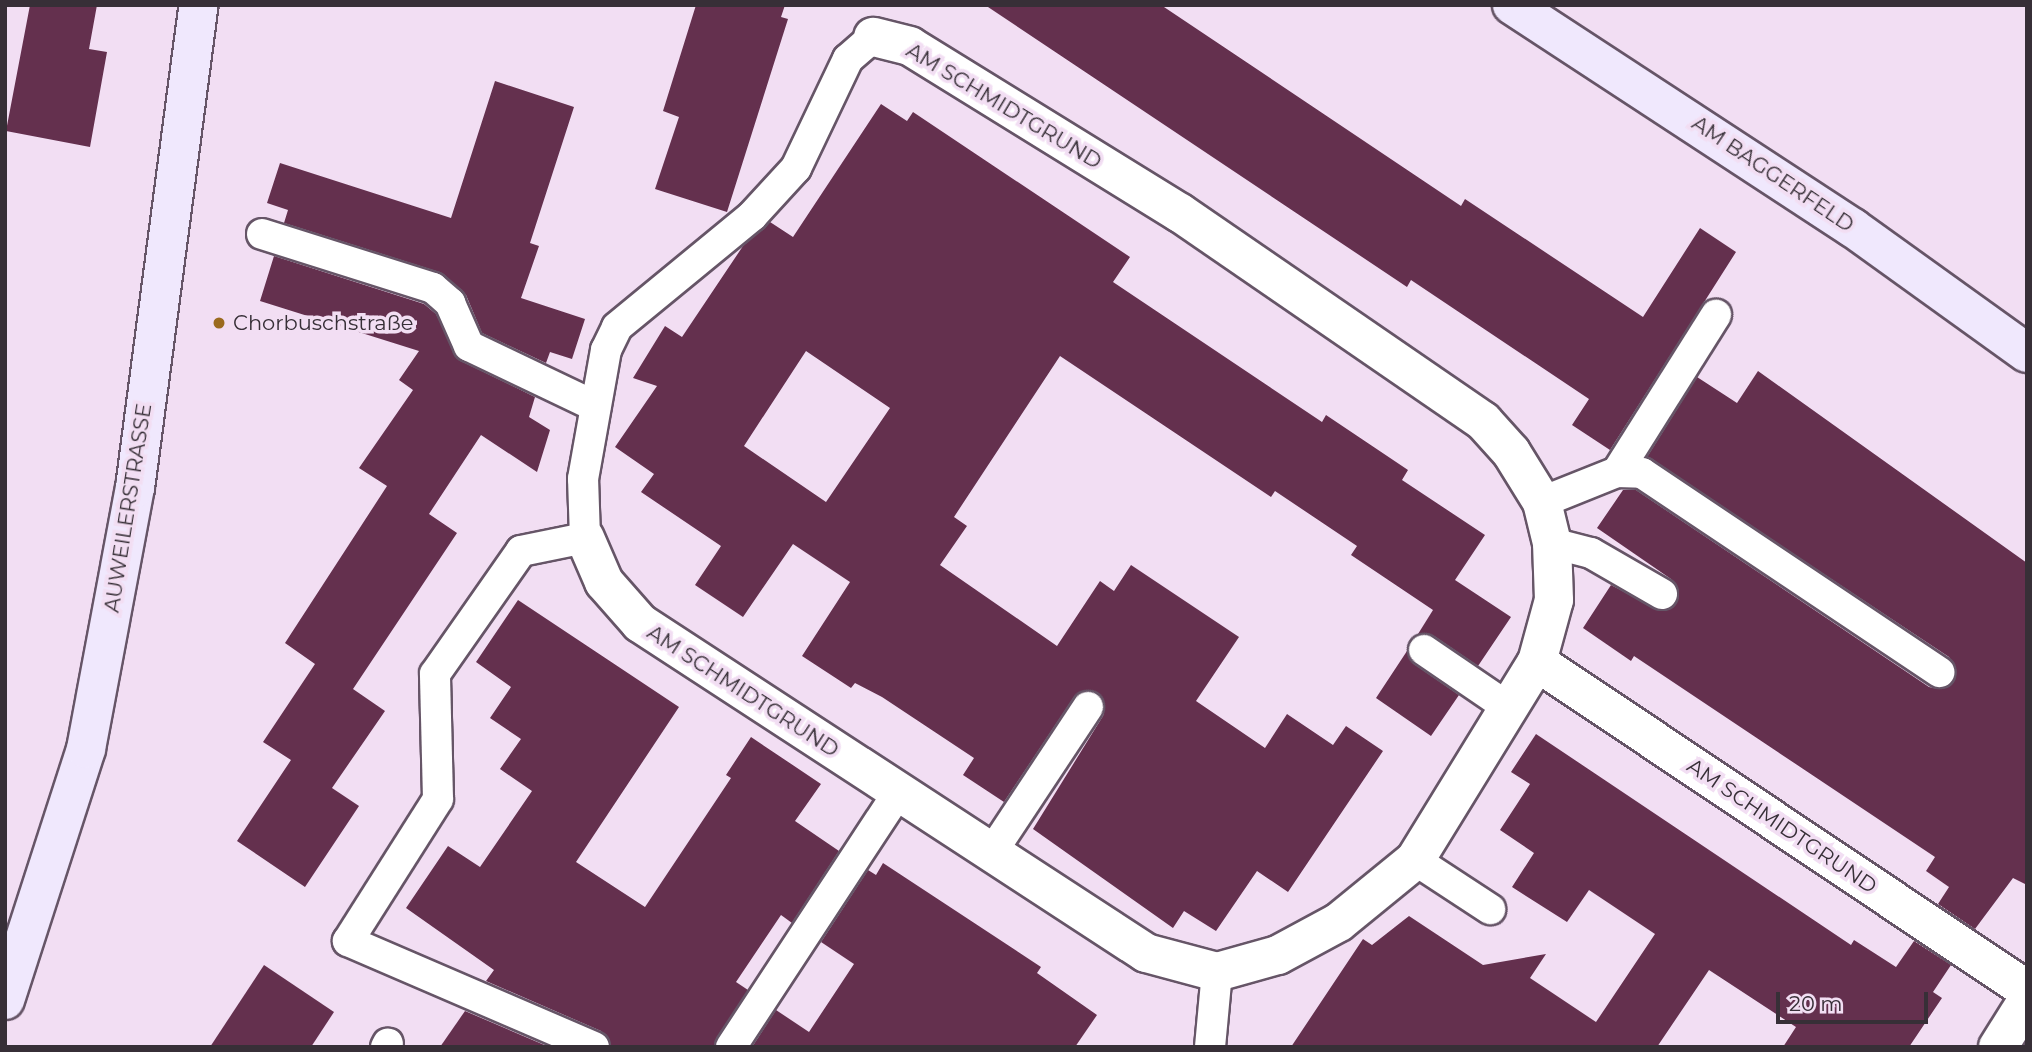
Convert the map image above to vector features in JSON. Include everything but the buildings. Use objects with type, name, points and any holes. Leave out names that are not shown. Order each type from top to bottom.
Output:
[{"type":"street","name":"AUWEILERSTRASSE","points":[[5,1000],[86,749],[135,488],[199,5]]},
{"type":"street","name":"AM BAGGERFELD","points":[[1513,5],[1842,220],[2027,353]]},
{"type":"street","name":"AM SCHMIDTGRUND","points":[[585,538],[604,582],[640,623],[1146,953],[1217,972],[1278,955],[1339,922],[1415,859],[1537,662],[1555,600],[1552,543],[1542,502],[1511,452],[1483,421],[1168,206],[910,46],[873,37]]},
{"type":"street","name":"AM SCHMIDTGRUND","points":[[1537,662],[2027,990]]},
{"type":"street","points":[[1998,1047],[2027,1001]]},
{"type":"lane","name":"AM SCHMIDTGRUND","points":[[585,538],[583,480],[606,350],[617,327],[752,216],[796,168],[848,59],[873,37]]},
{"type":"lane","points":[[262,234],[433,289],[450,303],[469,346],[595,407]]},
{"type":"lane","points":[[1617,472],[1716,315]]},
{"type":"lane","points":[[1542,502],[1617,472],[1642,473],[1939,672]]},
{"type":"lane","points":[[585,538],[521,551],[435,674],[438,799],[348,942],[594,1047]]},
{"type":"lane","points":[[1552,543],[1591,553],[1662,594]]},
{"type":"lane","points":[[1424,650],[1509,708]]},
{"type":"lane","points":[[992,852],[1088,708]]},
{"type":"lane","points":[[731,1047],[898,793]]},
{"type":"lane","points":[[1415,859],[1490,909]]},
{"type":"lane","points":[[1217,972],[1219,1042]]},
{"type":"place","name":"Chorbuschstraße","points":[[219,323]]}]
